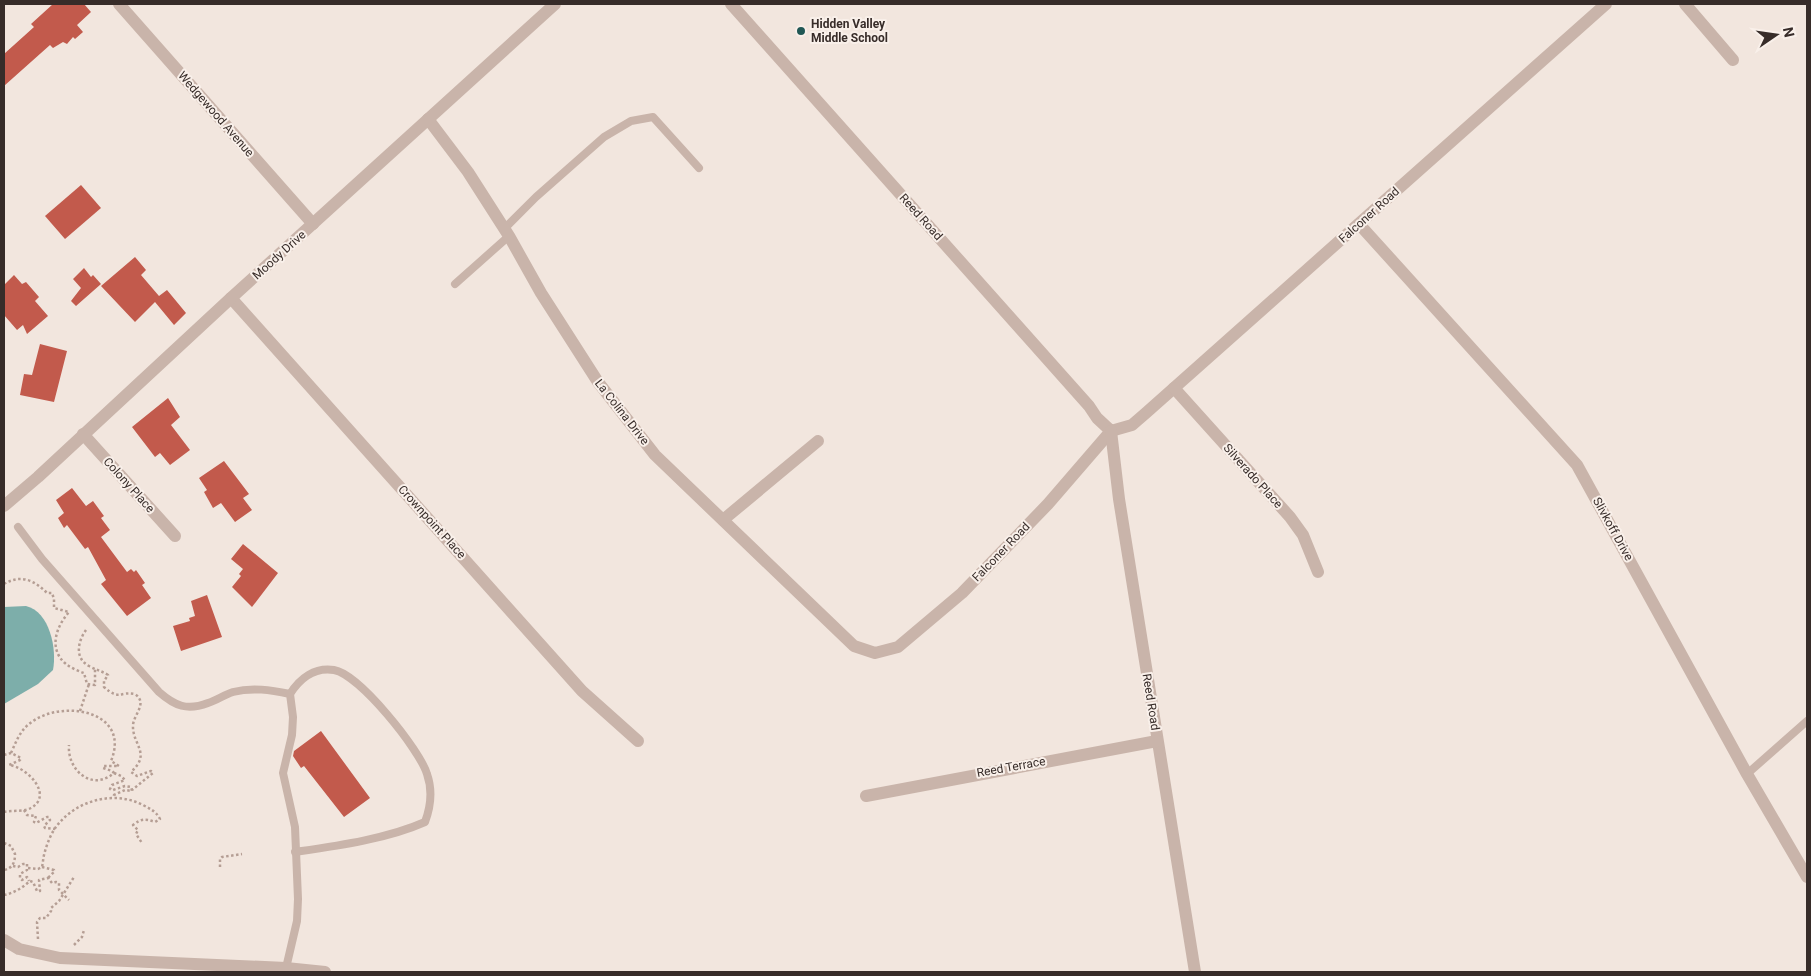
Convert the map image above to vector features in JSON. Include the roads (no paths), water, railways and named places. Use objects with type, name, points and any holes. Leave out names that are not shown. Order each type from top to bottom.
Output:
[{"type":"street","name":"Wedgewood Avenue","points":[[120,4],[313,224]]},
{"type":"street","name":"Moody Drive","points":[[4,506],[38,477],[230,298],[556,4]]},
{"type":"street","name":"Reed Road","points":[[731,4],[1089,406],[1097,418],[1111,431],[1119,500],[1195,972]]},
{"type":"street","name":"Falconer Road","points":[[875,653],[898,647],[962,594],[1048,504],[1111,431],[1132,425],[1606,4]]},
{"type":"street","points":[[1685,4],[1733,60]]},
{"type":"street","name":"La Colina Drive","points":[[428,119],[468,172],[507,232],[541,293],[598,382],[655,455],[854,646],[875,653]]},
{"type":"street","name":"Slivkoff Drive","points":[[1359,224],[1577,465],[1747,774],[1807,877]]},
{"type":"street","name":"Crownpoint Place","points":[[230,298],[582,691],[638,741]]},
{"type":"street","name":"Silverado Place","points":[[1174,388],[1290,517],[1302,535],[1318,572]]},
{"type":"street","name":"Colony Place","points":[[83,434],[175,536]]},
{"type":"street","points":[[723,520],[818,441]]},
{"type":"street","name":"Reed Terrace","points":[[866,796],[1157,741]]},
{"type":"street","points":[[4,940],[19,949],[60,958],[286,968],[325,972]]},
{"type":"lane","points":[[455,284],[604,136],[631,121],[653,117],[699,168]]},
{"type":"lane","points":[[18,526],[48,566],[159,692],[173,704],[187,707],[207,704],[232,692],[248,690],[267,689],[290,694]]},
{"type":"lane","points":[[286,968],[297,921],[298,890],[295,852],[295,827],[283,773],[293,726],[290,694],[296,684],[308,674],[320,670],[336,670],[358,683],[384,711],[419,757],[427,773],[431,798],[430,808],[424,822],[410,829],[329,847],[295,852]]},
{"type":"lane","points":[[1747,774],[1807,721]]},
{"type":"water","points":[[26,606],[41,616],[50,632],[54,652],[53,670],[38,684],[4,704],[4,607]]},
{"type":"place","name":"Hidden Valley Middle School","points":[[801,31]]}]
